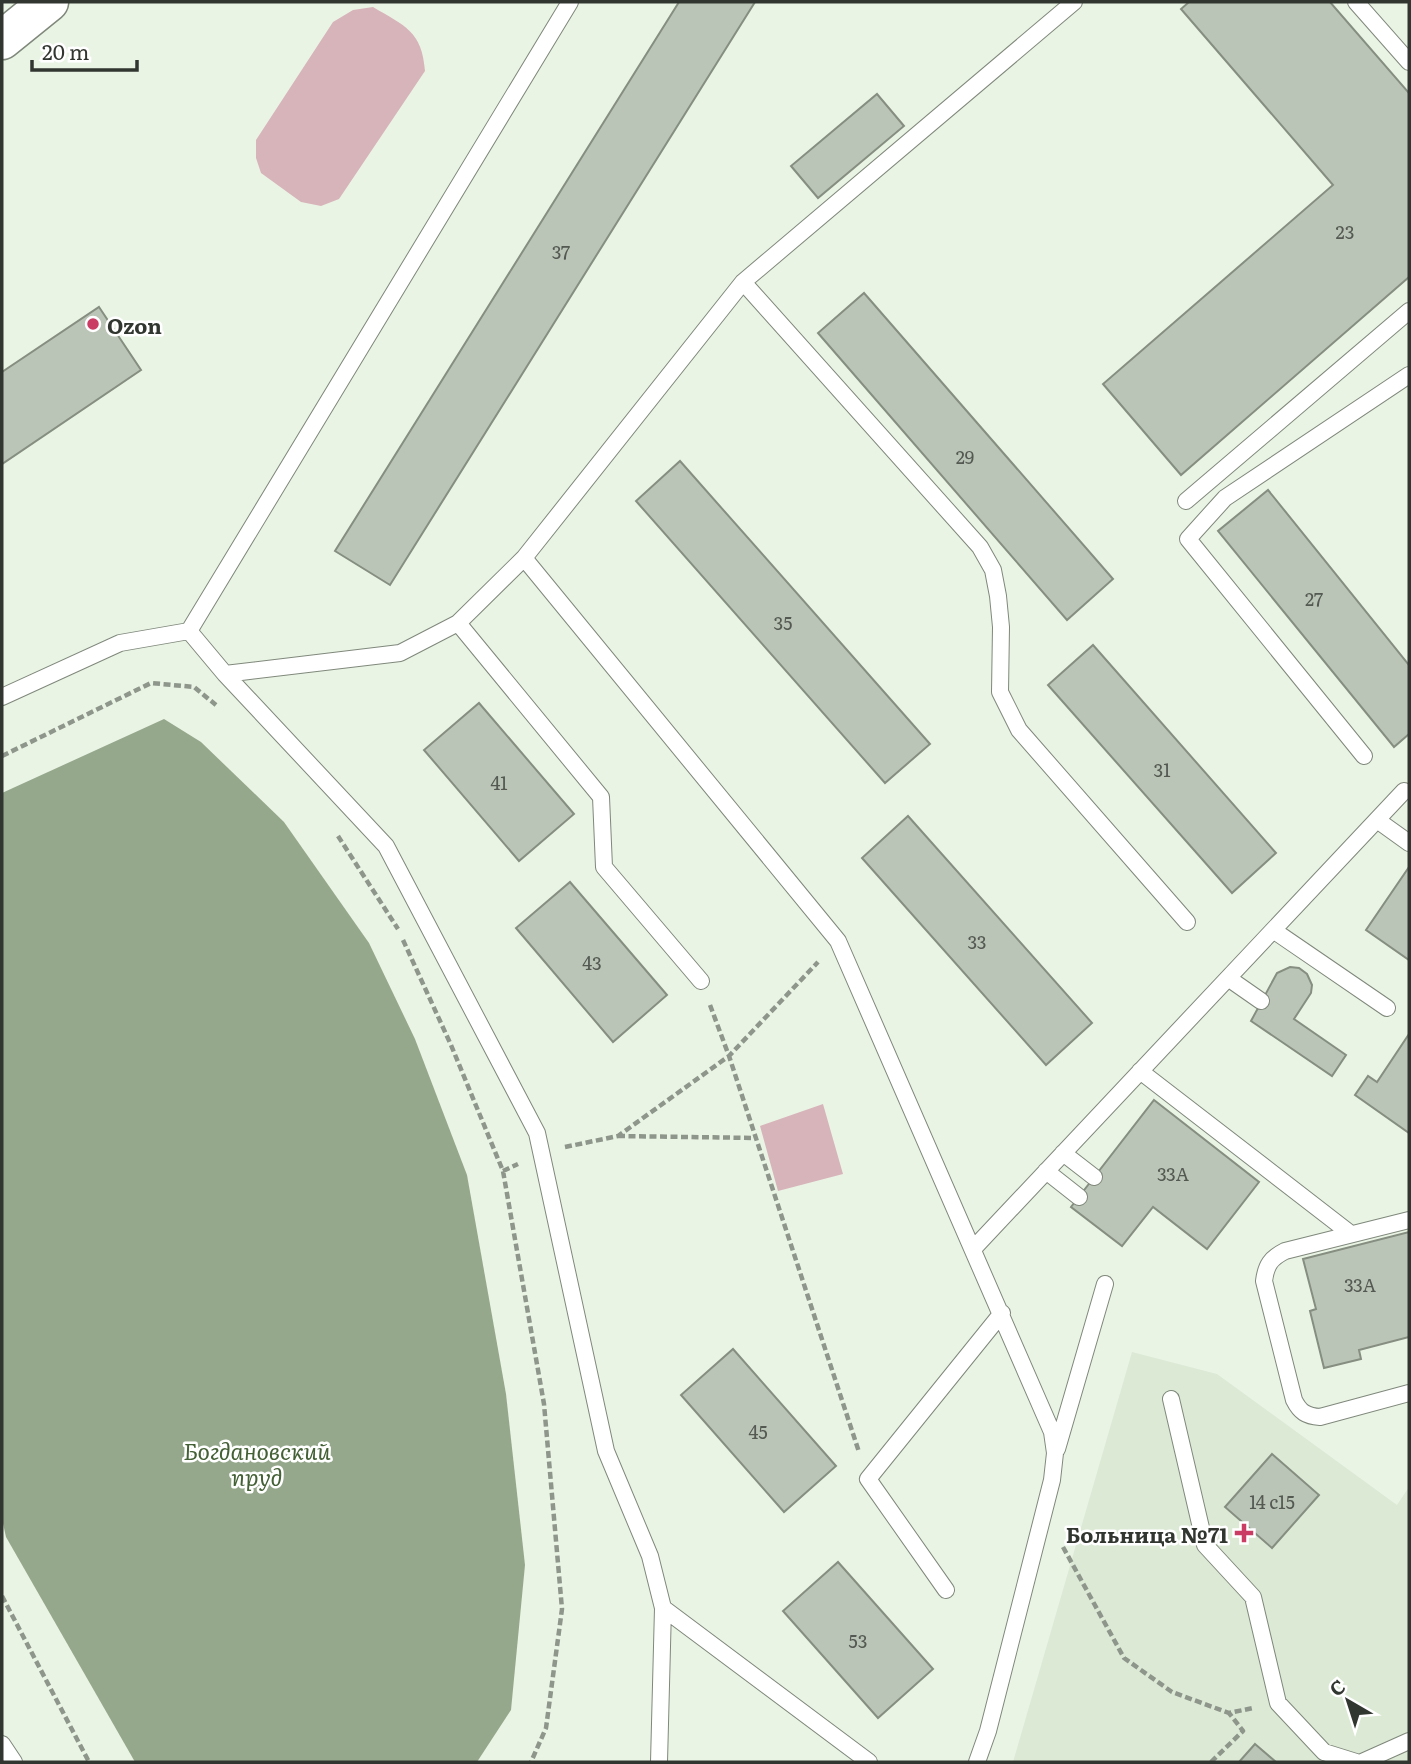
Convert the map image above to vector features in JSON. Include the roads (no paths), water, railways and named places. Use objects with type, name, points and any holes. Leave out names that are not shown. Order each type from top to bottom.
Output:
[{"type":"street","points":[[2,40],[50,2]]},
{"type":"lane","points":[[2,697],[120,643],[189,631],[570,2]]},
{"type":"lane","points":[[225,674],[400,653],[458,623],[524,558],[743,282],[1074,2]]},
{"type":"lane","points":[[1356,2],[1409,62]]},
{"type":"lane","points":[[743,282],[980,547],[993,570],[998,596],[1001,627],[1000,692],[1019,730],[1187,922]]},
{"type":"lane","points":[[1186,501],[1409,311]]},
{"type":"lane","points":[[1364,756],[1188,540],[1225,498],[1409,375]]},
{"type":"lane","points":[[524,558],[838,941],[1002,1314],[1052,1432],[1055,1453]]},
{"type":"lane","points":[[458,623],[601,797],[604,867],[701,981]]},
{"type":"lane","points":[[189,631],[225,674],[386,846],[537,1133],[606,1451],[650,1556],[663,1608],[659,1762]]},
{"type":"lane","points":[[973,1248],[1404,791]]},
{"type":"lane","points":[[1377,820],[1409,843]]},
{"type":"lane","points":[[1273,930],[1387,1008]]},
{"type":"lane","points":[[1228,978],[1261,1001]]},
{"type":"lane","points":[[1140,1071],[1351,1234]]},
{"type":"lane","points":[[1063,1153],[1094,1177]]},
{"type":"lane","points":[[1046,1171],[1079,1197]]},
{"type":"lane","points":[[1409,1220],[1285,1251],[1276,1255],[1265,1270],[1264,1281],[1294,1400],[1302,1412],[1320,1417],[1409,1394]]},
{"type":"lane","points":[[977,1762],[988,1731],[1043,1517],[1055,1453],[1105,1283]]},
{"type":"lane","points":[[946,1590],[868,1479],[1002,1314]]},
{"type":"lane","points":[[1171,1399],[1205,1545],[1254,1597],[1278,1703],[1324,1752],[1356,1762]]},
{"type":"lane","points":[[663,1608],[869,1762]]},
{"type":"lane","points":[[1362,1762],[1409,1741]]},
{"type":"lane","points":[[2,1744],[14,1762]]},
{"type":"water","name":"Богдановский пруд","points":[[164,719],[201,742],[284,822],[369,943],[415,1039],[467,1175],[506,1394],[525,1565],[511,1710],[477,1762],[135,1762],[6,1537],[2,1519],[2,793]]},
{"type":"place","name":"Ozon","points":[[93,324]]},
{"type":"place","name":"Больница №71","points":[[1244,1533]]}]
